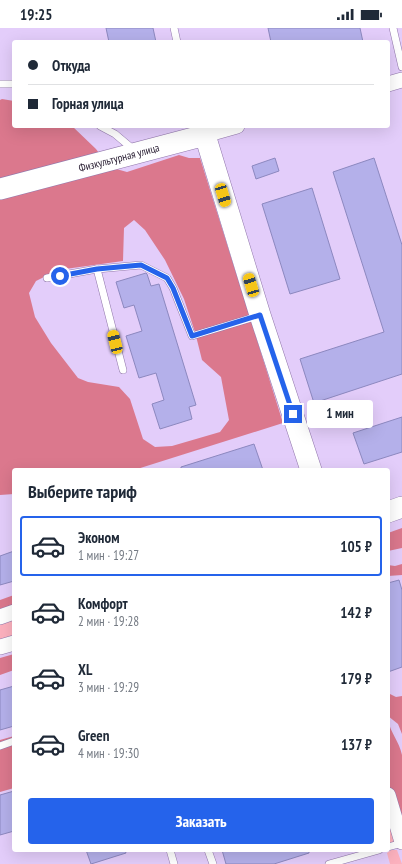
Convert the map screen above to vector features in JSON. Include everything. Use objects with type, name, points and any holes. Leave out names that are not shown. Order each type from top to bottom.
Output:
[{"type":"street","points":[[390,83],[402,80]]},
{"type":"street","name":"Физкультурная улица","points":[[0,189],[137,153],[200,134],[228,128]]},
{"type":"street","points":[[200,134],[310,468]]},
{"type":"street","points":[[390,511],[402,507]]},
{"type":"street","points":[[0,617],[12,613]]},
{"type":"street","points":[[0,647],[12,644]]},
{"type":"street","points":[[390,802],[402,842]]},
{"type":"lane","points":[[174,28],[177,40]]},
{"type":"lane","points":[[393,28],[402,67]]},
{"type":"lane","points":[[0,84],[12,84]]},
{"type":"lane","points":[[104,128],[115,134],[137,153]]},
{"type":"lane","points":[[47,278],[97,269],[141,265],[167,278],[173,288],[192,336],[260,315]]},
{"type":"lane","points":[[97,269],[123,370]]},
{"type":"lane","points":[[0,746],[12,742]]},
{"type":"lane","points":[[390,846],[402,842]]},
{"type":"lane","points":[[171,852],[174,864]]},
{"type":"lane","points":[[209,852],[213,864]]},
{"type":"lane","points":[[330,864],[372,852]]},
{"type":"shaded area","points":[[2,99],[12,101],[12,128],[74,128],[96,149],[109,167],[127,172],[179,155],[189,158],[200,158],[283,423],[140,468],[12,468],[12,494],[0,495],[0,100]],"holes":[[[134,220],[145,230],[165,260],[184,299],[195,332],[202,360],[221,377],[229,420],[220,432],[172,446],[155,447],[143,439],[130,399],[119,387],[88,382],[78,378],[51,343],[35,317],[29,293],[36,281],[58,270],[123,261],[124,228]]]},
{"type":"shaded area","points":[[402,528],[402,548],[390,551],[390,532]]},
{"type":"shaded area","points":[[402,564],[402,575],[390,576],[390,565],[395,566]]},
{"type":"shaded area","points":[[12,596],[12,609],[0,613],[0,600]]},
{"type":"shaded area","points":[[12,620],[12,637],[0,640],[0,623]]},
{"type":"shaded area","points":[[12,655],[12,671],[0,675],[0,658]]},
{"type":"shaded area","points":[[390,694],[396,697],[402,696],[402,734],[398,724],[390,718]]},
{"type":"shaded area","points":[[390,726],[402,755],[402,832],[390,794]]},
{"type":"shaded area","points":[[12,737],[12,789],[0,792],[0,740]]},
{"type":"shaded area","points":[[390,825],[395,843],[390,844]]},
{"type":"shaded area","points":[[397,850],[402,864],[390,864],[387,853],[390,851]]},
{"type":"building","points":[[106,28],[153,28],[156,40],[109,40]]},
{"type":"building","points":[[268,28],[360,28],[363,40],[271,40]]},
{"type":"building","points":[[275,158],[279,171],[256,179],[252,166]]},
{"type":"building","points":[[374,158],[402,245],[402,374],[314,403],[300,359],[384,332],[333,172]]},
{"type":"building","points":[[312,188],[340,279],[290,294],[262,204]]},
{"type":"building","points":[[146,273],[151,286],[159,284],[196,405],[189,407],[192,419],[160,429],[152,404],[164,400],[156,373],[139,378],[126,336],[142,331],[134,305],[124,308],[116,282]]},
{"type":"building","points":[[402,417],[402,452],[364,464],[353,433]]},
{"type":"building","points":[[254,444],[262,468],[181,468]]},
{"type":"building","points":[[12,552],[12,582],[0,585],[0,556]]},
{"type":"building","points":[[399,580],[402,590],[402,667],[390,671],[390,582]]},
{"type":"building","points":[[12,687],[12,727],[0,730],[0,690]]},
{"type":"building","points":[[12,792],[12,832],[0,835],[0,795]]},
{"type":"building","points":[[87,852],[126,853],[91,864]]},
{"type":"building","points":[[223,852],[309,852],[274,864],[226,864]]},
{"type":"route","points":[[60,276],[97,269],[141,265],[167,278],[173,288],[192,336],[260,315],[293,414]]}]
